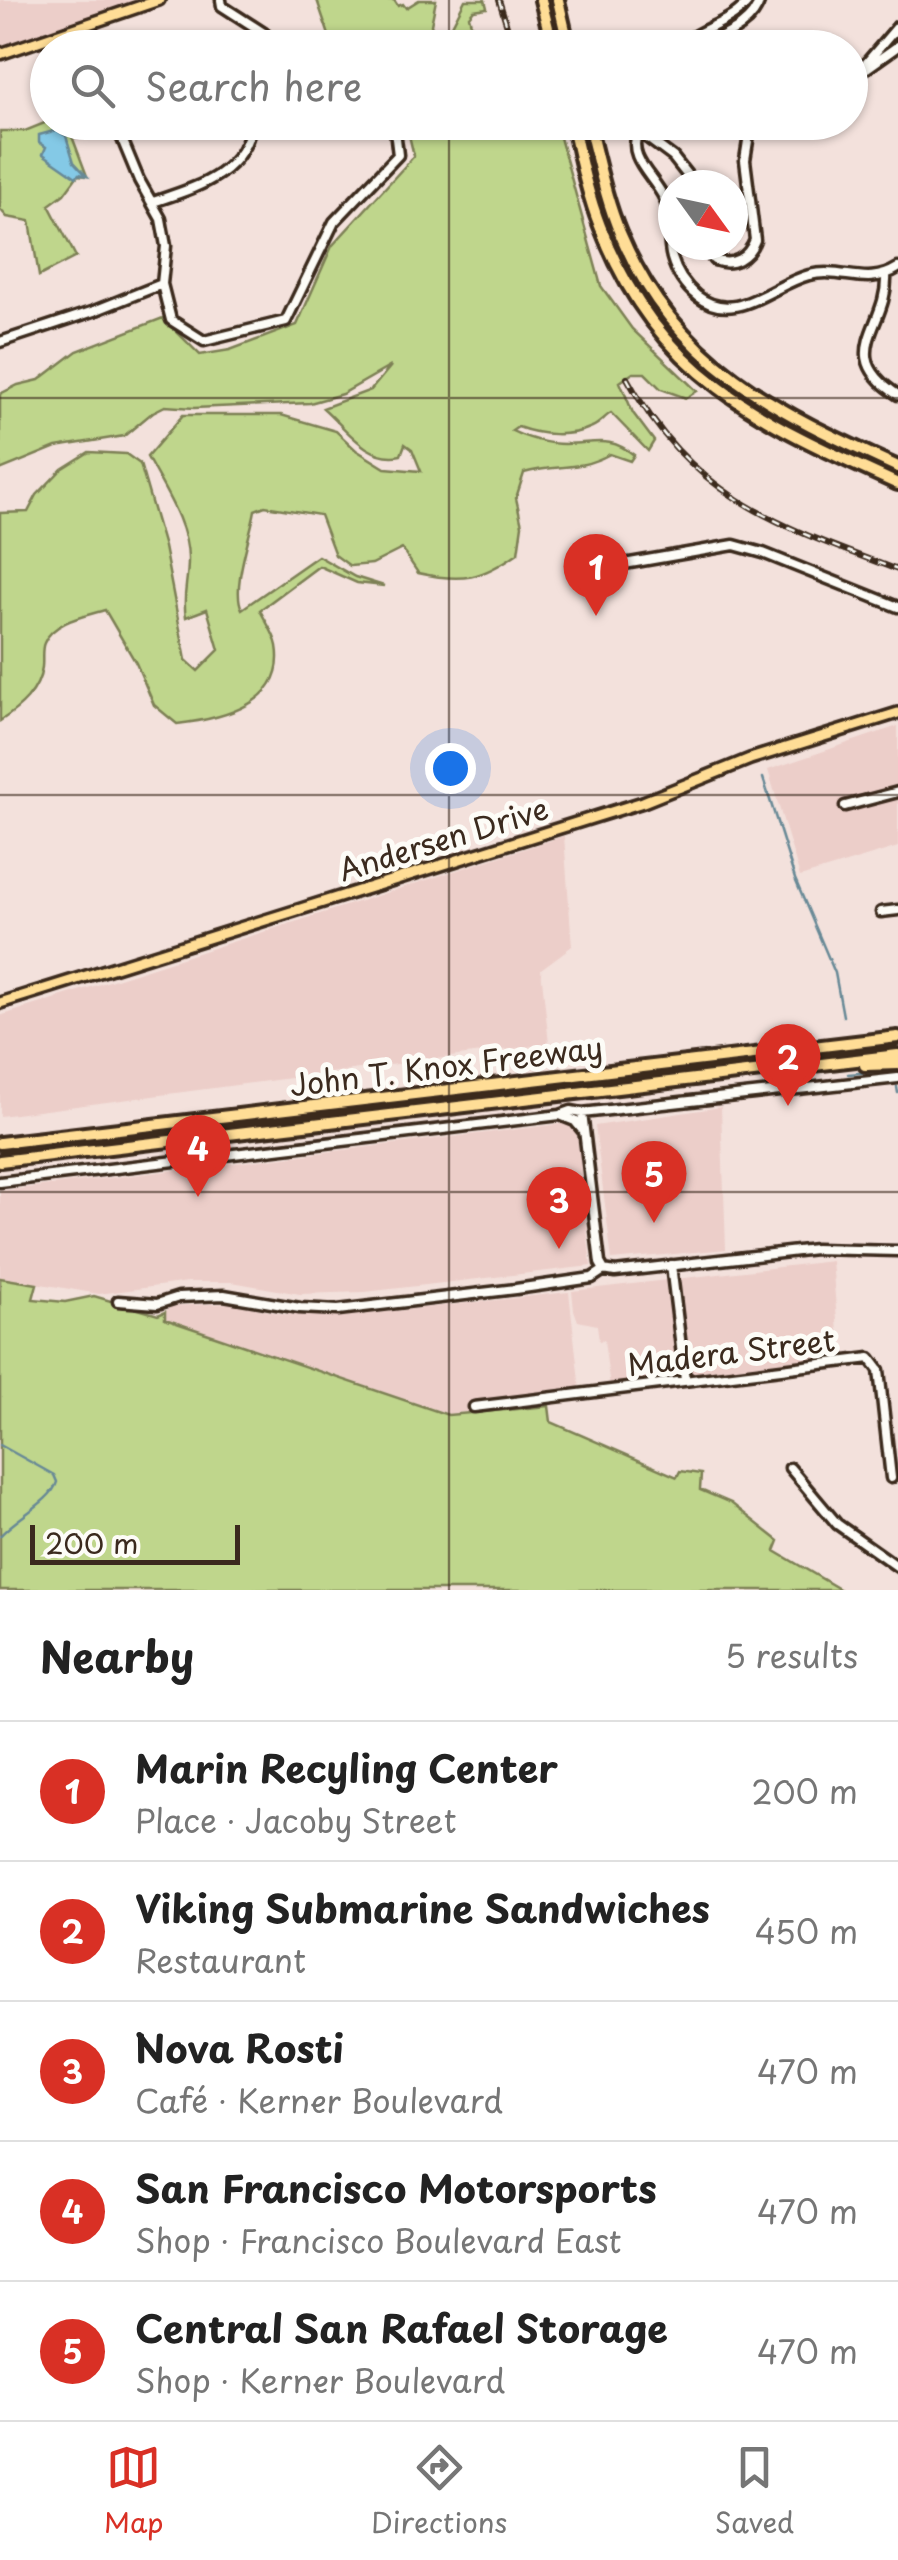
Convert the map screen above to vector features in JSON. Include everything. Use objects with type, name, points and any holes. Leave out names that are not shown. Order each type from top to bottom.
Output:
[{"type":"highway","points":[[541,0],[548,30]]},
{"type":"highway","points":[[558,0],[566,30]]},
{"type":"highway","points":[[577,140],[606,242],[635,296],[673,346],[707,379],[756,416],[898,484]]},
{"type":"highway","points":[[593,140],[610,205],[627,248],[650,289],[687,337],[732,378],[769,404],[898,467]]},
{"type":"highway","name":"John T. Knox Freeway","points":[[0,1143],[898,1036]]},
{"type":"highway","points":[[804,1066],[898,1055]]},
{"type":"highway","points":[[804,1066],[898,1064]]},
{"type":"highway","name":"John T. Knox Freeway","points":[[0,1162],[804,1066]]},
{"type":"main road","points":[[71,30],[159,0]]},
{"type":"main road","points":[[0,54],[30,44]]},
{"type":"main road","name":"Andersen Drive","points":[[0,1003],[643,802],[744,761],[898,713]]},
{"type":"street","points":[[221,0],[222,6],[261,30]]},
{"type":"street","points":[[704,30],[742,10],[749,0]]},
{"type":"street","points":[[733,30],[746,23],[760,0]]},
{"type":"street","points":[[868,63],[898,26]]},
{"type":"street","points":[[868,68],[898,46]]},
{"type":"street","points":[[122,140],[138,180],[161,218],[166,246],[162,284],[171,320],[204,341],[286,321],[334,222],[398,155],[396,140]]},
{"type":"street","points":[[153,202],[220,176],[247,140]]},
{"type":"street","points":[[635,140],[636,156],[668,206],[668,238],[674,263],[682,280],[700,298],[717,306],[733,307],[805,276],[824,272],[871,279],[898,268]]},
{"type":"street","points":[[650,140],[683,170]]},
{"type":"street","points":[[747,140],[748,170]]},
{"type":"street","points":[[748,173],[756,240],[748,251]]},
{"type":"street","points":[[886,275],[886,292],[866,341],[866,354],[878,379],[898,395]]},
{"type":"street","points":[[0,342],[162,284]]},
{"type":"street","points":[[601,568],[734,546],[754,549],[898,607]]},
{"type":"street","points":[[845,806],[898,792]]},
{"type":"street","points":[[882,912],[898,910]]},
{"type":"street","points":[[0,1182],[571,1111],[582,1113],[898,1078]]},
{"type":"street","points":[[582,1113],[604,1270]]},
{"type":"street","points":[[560,1115],[575,1121],[584,1132]]},
{"type":"street","points":[[118,1301],[156,1304],[173,1298],[224,1295],[300,1308],[347,1310],[516,1290],[592,1278],[604,1270],[616,1272],[816,1248],[898,1252]]},
{"type":"street","points":[[672,1266],[685,1380]]},
{"type":"street","name":"Madera Street","points":[[474,1407],[870,1358],[879,1370],[891,1478]]},
{"type":"street","points":[[790,1468],[837,1524],[898,1567]]},
{"type":"shaded area","points":[[0,0],[139,0],[52,30],[30,30],[30,38],[0,48]]},
{"type":"shaded area","points":[[898,726],[898,847],[800,877],[768,770]]},
{"type":"shaded area","points":[[564,836],[572,946],[541,969],[549,1044],[0,1116],[0,1016]]},
{"type":"shaded area","points":[[721,1107],[726,1249],[612,1260],[595,1126]]},
{"type":"shaded area","points":[[569,1123],[577,1132],[591,1266],[365,1292],[300,1294],[232,1282],[188,1282],[99,1294],[0,1277],[0,1191]]},
{"type":"shaded area","points":[[832,1261],[840,1356],[610,1387],[604,1340],[599,1341],[597,1325],[578,1321],[574,1310],[572,1291]]},
{"type":"shaded area","points":[[569,1292],[581,1399],[449,1414],[165,1319],[165,1312],[172,1306],[231,1303],[283,1314],[341,1317]]},
{"type":"green space","points":[[317,0],[394,0],[406,8],[419,0],[436,0],[433,30],[327,30]]},
{"type":"green space","points":[[465,0],[485,0],[487,8],[474,10],[469,16],[471,30],[450,30]]},
{"type":"green space","points":[[30,129],[30,140],[73,140],[87,176],[78,175],[64,194],[49,205],[76,257],[39,276],[30,221],[7,217],[0,209],[0,131]]},
{"type":"green space","points":[[410,140],[561,140],[601,286],[632,329],[697,391],[686,398],[661,389],[645,373],[633,373],[620,382],[633,413],[654,441],[648,451],[611,413],[595,426],[574,433],[545,433],[518,427],[512,431],[551,443],[609,443],[634,455],[630,461],[610,454],[586,464],[524,473],[516,498],[522,525],[518,553],[471,576],[447,578],[418,573],[402,549],[372,564],[350,566],[335,555],[320,515],[265,506],[255,510],[240,575],[242,609],[318,556],[355,577],[384,586],[357,583],[319,566],[260,610],[276,641],[277,666],[272,682],[247,705],[213,718],[177,724],[154,705],[136,663],[105,610],[71,620],[48,636],[33,692],[0,721],[0,513],[28,512],[37,495],[62,469],[89,452],[126,454],[140,464],[164,547],[186,660],[198,671],[219,650],[207,609],[186,617],[188,561],[184,534],[147,457],[183,415],[281,415],[336,431],[356,450],[385,468],[421,471],[412,449],[405,444],[401,455],[378,453],[358,442],[323,408],[371,390],[391,366],[342,394],[310,403],[165,406],[124,436],[56,447],[0,470],[0,394],[39,380],[77,351],[163,318],[200,355],[230,350],[297,325],[332,246],[414,156]]},
{"type":"green space","points":[[0,1278],[37,1284],[33,1299],[65,1302],[94,1296],[158,1315],[165,1312],[165,1319],[448,1415],[549,1406],[551,1422],[677,1477],[680,1471],[701,1474],[700,1490],[731,1503],[779,1541],[775,1551],[841,1590],[0,1590]]},
{"type":"water","points":[[67,140],[74,162],[87,176],[76,177],[43,154],[46,147],[39,142]]},
{"type":"waterway","points":[[763,778],[795,879],[835,973],[843,1016]]},
{"type":"waterway","points":[[848,1074],[896,1070]]},
{"type":"waterway","points":[[897,1087],[898,1093]]},
{"type":"waterway","points":[[0,1445],[54,1475],[57,1482],[48,1496],[0,1536]]},
{"type":"railway","points":[[499,0],[508,30]]},
{"type":"railway","points":[[627,378],[652,419],[709,479],[777,521],[898,570]]},
{"type":"place","name":"Marin Recyling Center","points":[[596,616]]},
{"type":"place","name":"Viking Submarine Sandwiches","points":[[788,1106]]},
{"type":"place","name":"San Francisco Motorsports","points":[[198,1197]]},
{"type":"place","name":"Central San Rafael Storage","points":[[654,1223]]},
{"type":"place","name":"Nova Rosti","points":[[559,1249]]}]
